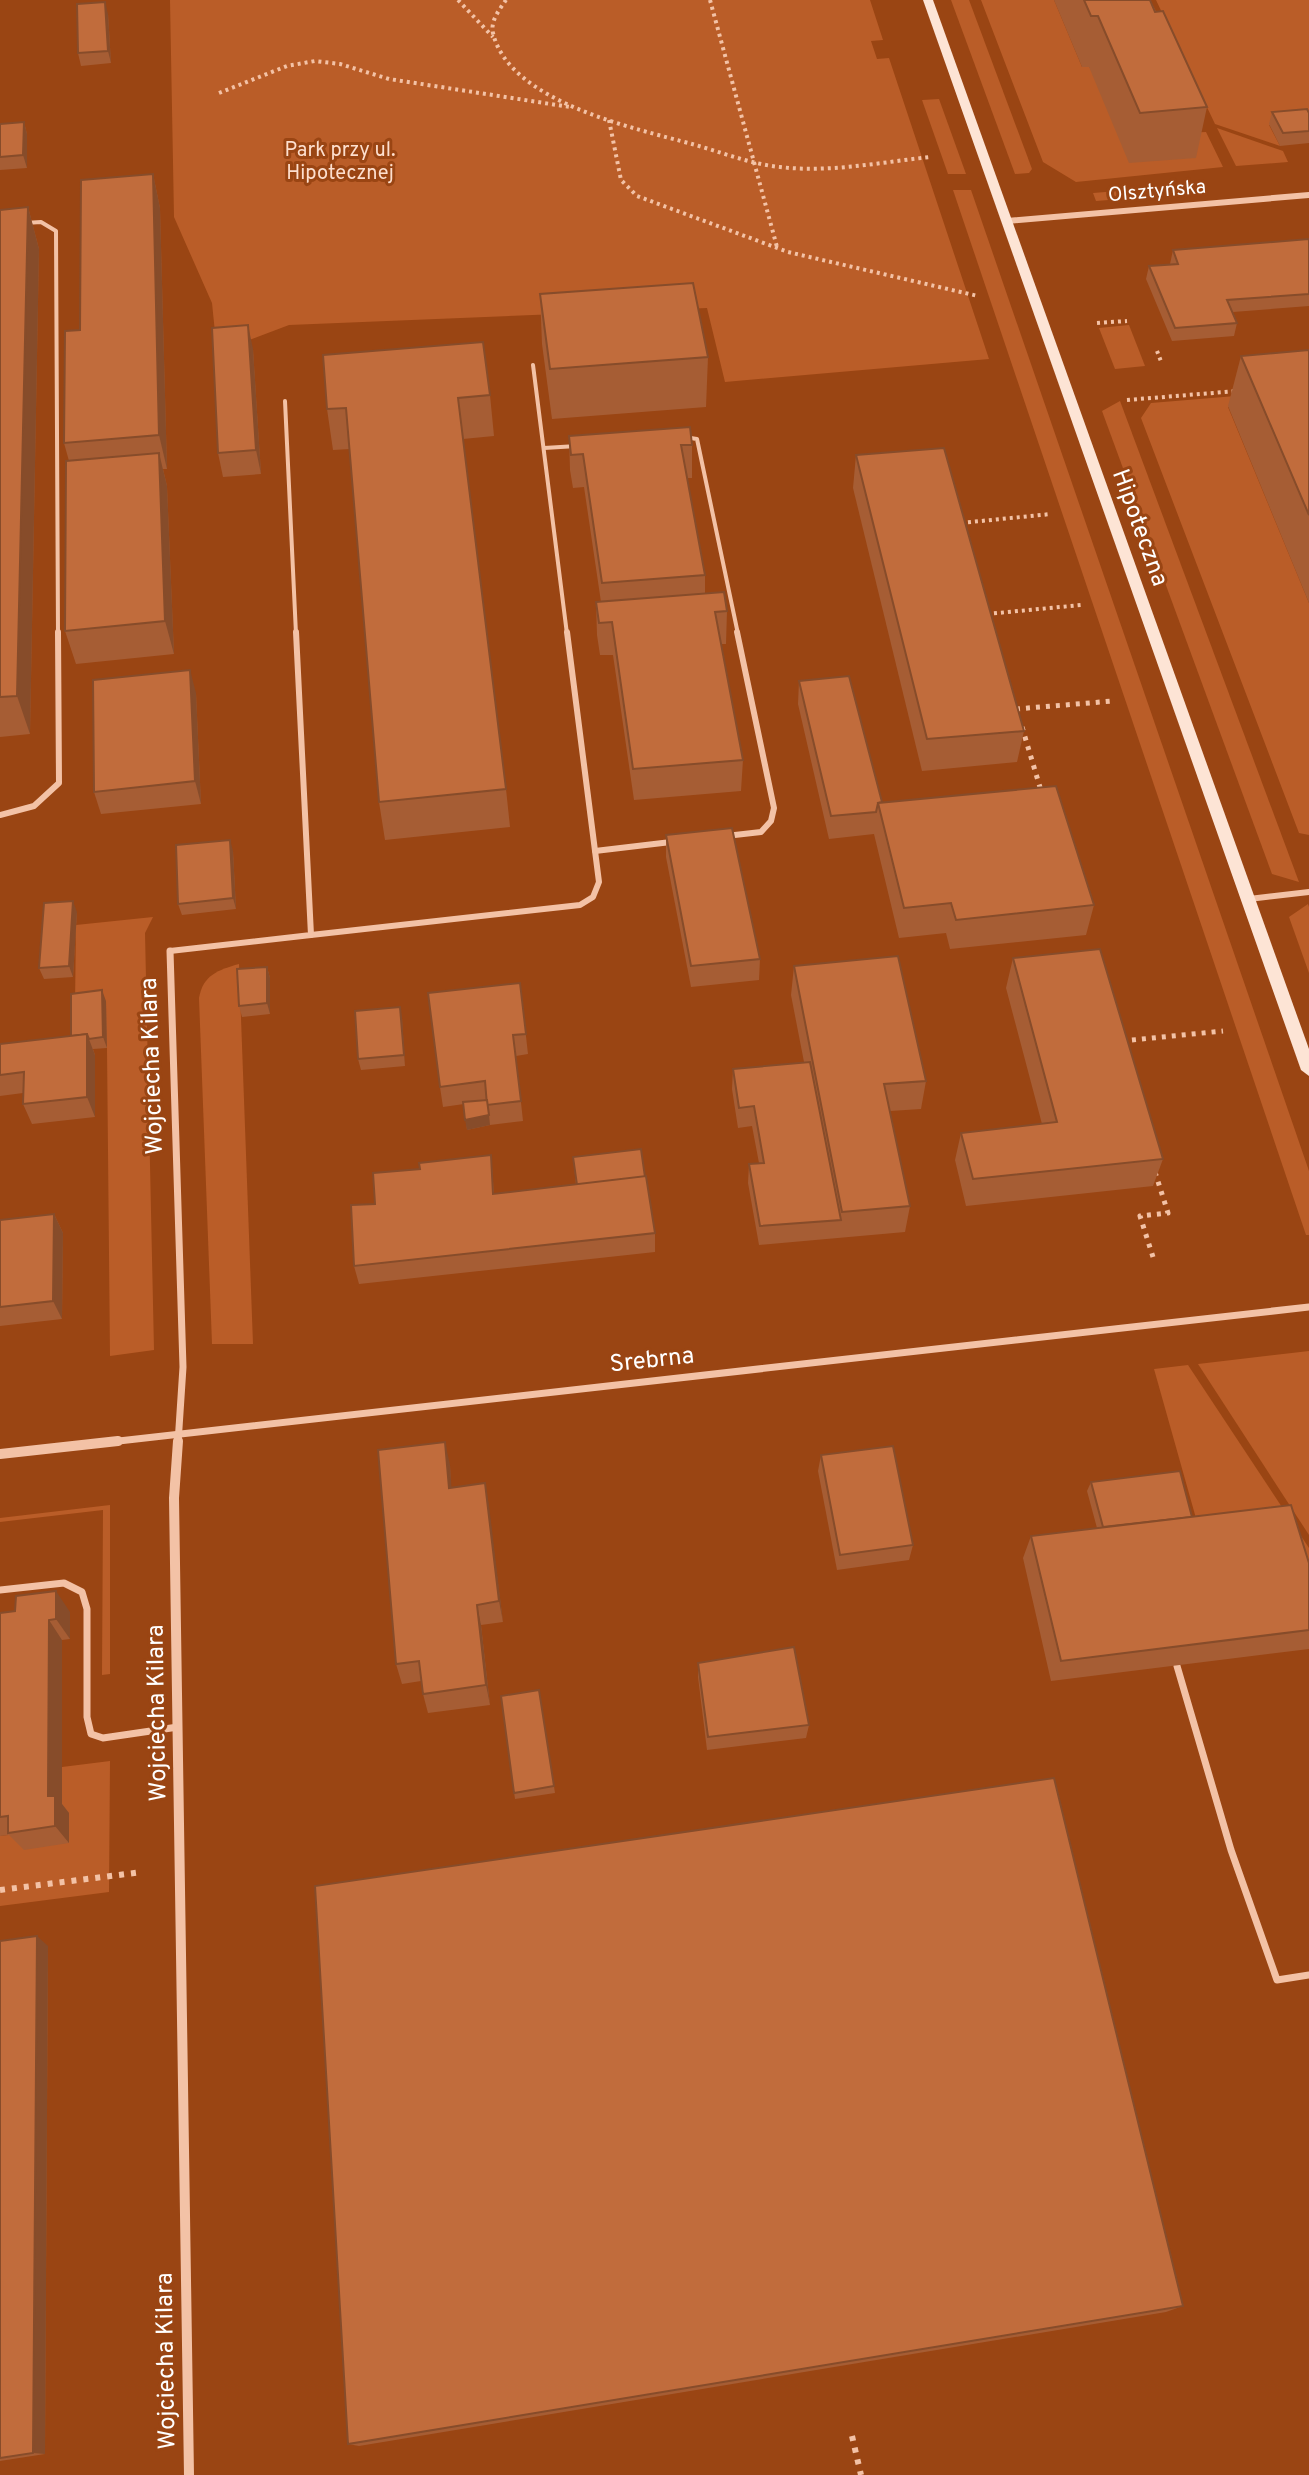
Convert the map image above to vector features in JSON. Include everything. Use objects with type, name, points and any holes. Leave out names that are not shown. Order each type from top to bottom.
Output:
[{"type":"street","name":"Hipoteczna","points":[[928,0],[1309,1070]]},
{"type":"street","name":"Olsztyńska","points":[[1007,221],[1309,195]]},
{"type":"street","name":"Wojciecha Kilara","points":[[170,951],[183,1367],[174,1498],[189,2475]]},
{"type":"street","name":"Srebrna","points":[[0,1454],[1309,1307]]},
{"type":"lane","points":[[0,815],[16,814],[43,804],[59,783],[56,231],[41,222],[14,224]]},
{"type":"lane","points":[[170,951],[580,905],[593,897],[599,882],[533,365]]},
{"type":"lane","points":[[285,401],[311,935]]},
{"type":"lane","points":[[673,437],[697,439],[774,808],[771,821],[761,832],[716,837]]},
{"type":"lane","points":[[544,448],[587,445]]},
{"type":"lane","points":[[595,851],[686,840]]},
{"type":"lane","points":[[1249,899],[1309,892]]},
{"type":"lane","points":[[0,1590],[64,1583],[82,1592],[87,1609],[87,1717],[91,1734],[103,1738],[178,1727]]},
{"type":"lane","points":[[1177,1666],[1231,1850],[1277,1980],[1309,1975]]},
{"type":"path","points":[[458,0],[527,79],[575,107],[609,120],[754,162],[792,168],[931,157]]},
{"type":"path","points":[[496,41],[492,25],[506,0]]},
{"type":"path","points":[[710,0],[777,248]]},
{"type":"path","points":[[219,93],[287,66],[315,61],[340,64],[389,79],[575,107]]},
{"type":"path","points":[[609,120],[621,180],[630,192],[777,248],[978,296]]},
{"type":"path","points":[[1097,323],[1127,321]]},
{"type":"path","points":[[1157,351],[1162,364]]},
{"type":"path","points":[[1127,400],[1249,390]]},
{"type":"path","points":[[956,509],[964,538]]},
{"type":"path","points":[[960,523],[1051,514]]},
{"type":"path","points":[[992,627],[987,614],[1081,605]]},
{"type":"path","points":[[1012,695],[1042,796]]},
{"type":"path","points":[[1016,709],[1113,701]]},
{"type":"path","points":[[1121,1056],[1117,1041],[1223,1031]]},
{"type":"path","points":[[1153,1257],[1140,1216],[1168,1213],[1155,1170]]},
{"type":"path","points":[[0,1890],[180,1867]]},
{"type":"path","points":[[852,2436],[861,2475]]},
{"type":"green space","name":"Park przy ul. Hipotecznej","points":[[170,0],[870,0],[883,40],[871,41],[877,59],[889,58],[989,359],[725,382],[707,308],[289,325],[217,352],[212,303],[174,217]]},
{"type":"green space","points":[[951,0],[969,0],[1032,169],[1029,173],[1015,174]]},
{"type":"green space","points":[[981,0],[1054,0],[1082,67],[1089,67],[1184,133],[1206,132],[1223,167],[1076,182],[1043,162]]},
{"type":"green space","points":[[1156,0],[1309,0],[1309,133],[1269,125],[1280,146],[1215,124]]},
{"type":"green space","points":[[939,99],[966,174],[948,174],[922,100]]},
{"type":"green space","points":[[1217,128],[1283,151],[1288,162],[1236,166]]},
{"type":"green space","points":[[1179,186],[1183,194],[1096,201],[1093,193]]},
{"type":"green space","points":[[953,190],[971,190],[1309,1171],[1309,1235],[1306,1235]]},
{"type":"green space","points":[[1129,325],[1145,366],[1115,369],[1099,328]]},
{"type":"green space","points":[[1309,390],[1228,407],[1309,603],[1309,835],[1299,833],[1141,418],[1151,403]]},
{"type":"green space","points":[[1120,401],[1299,882],[1272,874],[1102,411]]},
{"type":"green space","points":[[1308,904],[1309,907],[1309,973],[1289,917]]},
{"type":"green space","points":[[153,917],[145,933],[154,1350],[110,1356],[107,1048],[75,1005],[76,925]]},
{"type":"green space","points":[[239,964],[253,1344],[212,1344],[199,998],[208,979]]},
{"type":"green space","points":[[1309,1351],[1309,1535],[1198,1364]]},
{"type":"green space","points":[[1188,1365],[1309,1548],[1309,1634],[1201,1536],[1154,1369]]},
{"type":"green space","points":[[110,1505],[110,1674],[102,1675],[103,1510],[0,1522],[0,1518]]},
{"type":"green space","points":[[110,1761],[109,1892],[0,1906],[0,1836],[24,1833],[62,1814],[62,1767]]},
{"type":"building","points":[[1084,0],[1150,0],[1155,12],[1163,11],[1207,107],[1140,113],[1098,16],[1091,16]]},
{"type":"building","points":[[105,2],[108,51],[78,53],[77,4]]},
{"type":"building","points":[[1307,109],[1309,131],[1283,133],[1272,112]]},
{"type":"building","points":[[24,122],[23,155],[0,157],[0,124]]},
{"type":"building","points":[[153,174],[159,435],[64,443],[65,331],[80,330],[81,180]]},
{"type":"building","points":[[28,207],[17,696],[0,697],[0,210]]},
{"type":"building","points":[[1309,239],[1309,294],[1227,300],[1237,323],[1175,328],[1149,266],[1178,264],[1173,250]]},
{"type":"building","points":[[693,283],[708,357],[550,369],[540,294]]},
{"type":"building","points":[[248,325],[256,450],[218,453],[212,328]]},
{"type":"building","points":[[483,342],[490,395],[458,398],[506,789],[379,802],[346,408],[327,409],[323,355]]},
{"type":"building","points":[[1309,350],[1309,515],[1241,356]]},
{"type":"building","points":[[690,427],[692,445],[681,445],[705,575],[602,583],[583,454],[571,455],[569,436]]},
{"type":"building","points":[[944,448],[1024,731],[927,739],[856,455]]},
{"type":"building","points":[[159,453],[165,621],[65,631],[66,461]]},
{"type":"building","points":[[724,592],[727,611],[715,612],[743,760],[633,769],[612,622],[599,623],[596,602]]},
{"type":"building","points":[[190,670],[195,781],[94,792],[93,680]]},
{"type":"building","points":[[849,676],[882,802],[878,803],[876,812],[831,816],[799,681]]},
{"type":"building","points":[[1056,786],[1094,905],[956,920],[951,903],[904,908],[878,803]]},
{"type":"building","points":[[732,828],[760,959],[691,966],[666,835]]},
{"type":"building","points":[[230,840],[233,898],[178,904],[176,845]]},
{"type":"building","points":[[73,901],[69,966],[39,968],[44,903]]},
{"type":"building","points":[[1100,949],[1163,1159],[973,1179],[961,1133],[1057,1122],[1013,958]]},
{"type":"building","points":[[898,956],[926,1081],[884,1084],[910,1206],[842,1212],[794,966]]},
{"type":"building","points":[[267,967],[267,1003],[239,1006],[237,969]]},
{"type":"building","points":[[520,983],[526,1034],[513,1035],[521,1101],[487,1105],[485,1081],[440,1087],[428,993]]},
{"type":"building","points":[[102,990],[103,1037],[89,1039],[87,1034],[71,1036],[71,994]]},
{"type":"building","points":[[400,1007],[404,1055],[358,1059],[355,1011]]},
{"type":"building","points":[[87,1034],[87,1097],[23,1104],[24,1072],[0,1075],[0,1044]]},
{"type":"building","points":[[810,1062],[841,1220],[760,1226],[749,1164],[764,1163],[754,1106],[739,1108],[733,1069]]},
{"type":"building","points":[[487,1100],[489,1115],[465,1120],[463,1102]]},
{"type":"building","points":[[641,1149],[645,1177],[577,1185],[573,1157]]},
{"type":"building","points":[[491,1155],[493,1194],[646,1176],[655,1233],[354,1266],[351,1205],[375,1204],[373,1173],[420,1169],[419,1163]]},
{"type":"building","points":[[54,1214],[53,1301],[0,1307],[0,1220]]},
{"type":"building","points":[[445,1442],[449,1488],[485,1483],[499,1601],[477,1605],[486,1685],[423,1694],[419,1661],[396,1664],[378,1450]]},
{"type":"building","points":[[893,1446],[913,1545],[840,1555],[821,1455]]},
{"type":"building","points":[[1180,1471],[1192,1517],[1103,1527],[1091,1482]]},
{"type":"building","points":[[1291,1505],[1309,1563],[1309,1630],[1061,1661],[1031,1536]]},
{"type":"building","points":[[56,1591],[56,1619],[49,1620],[48,1796],[55,1796],[55,1826],[8,1833],[8,1816],[0,1817],[0,1613],[15,1611],[16,1596]]},
{"type":"building","points":[[794,1647],[809,1725],[708,1737],[698,1663]]},
{"type":"building","points":[[539,1690],[554,1786],[514,1793],[501,1696]]},
{"type":"building","points":[[1054,1778],[1183,2306],[348,2444],[315,1886]]},
{"type":"building","points":[[37,1936],[33,2453],[0,2458],[0,1941]]}]
